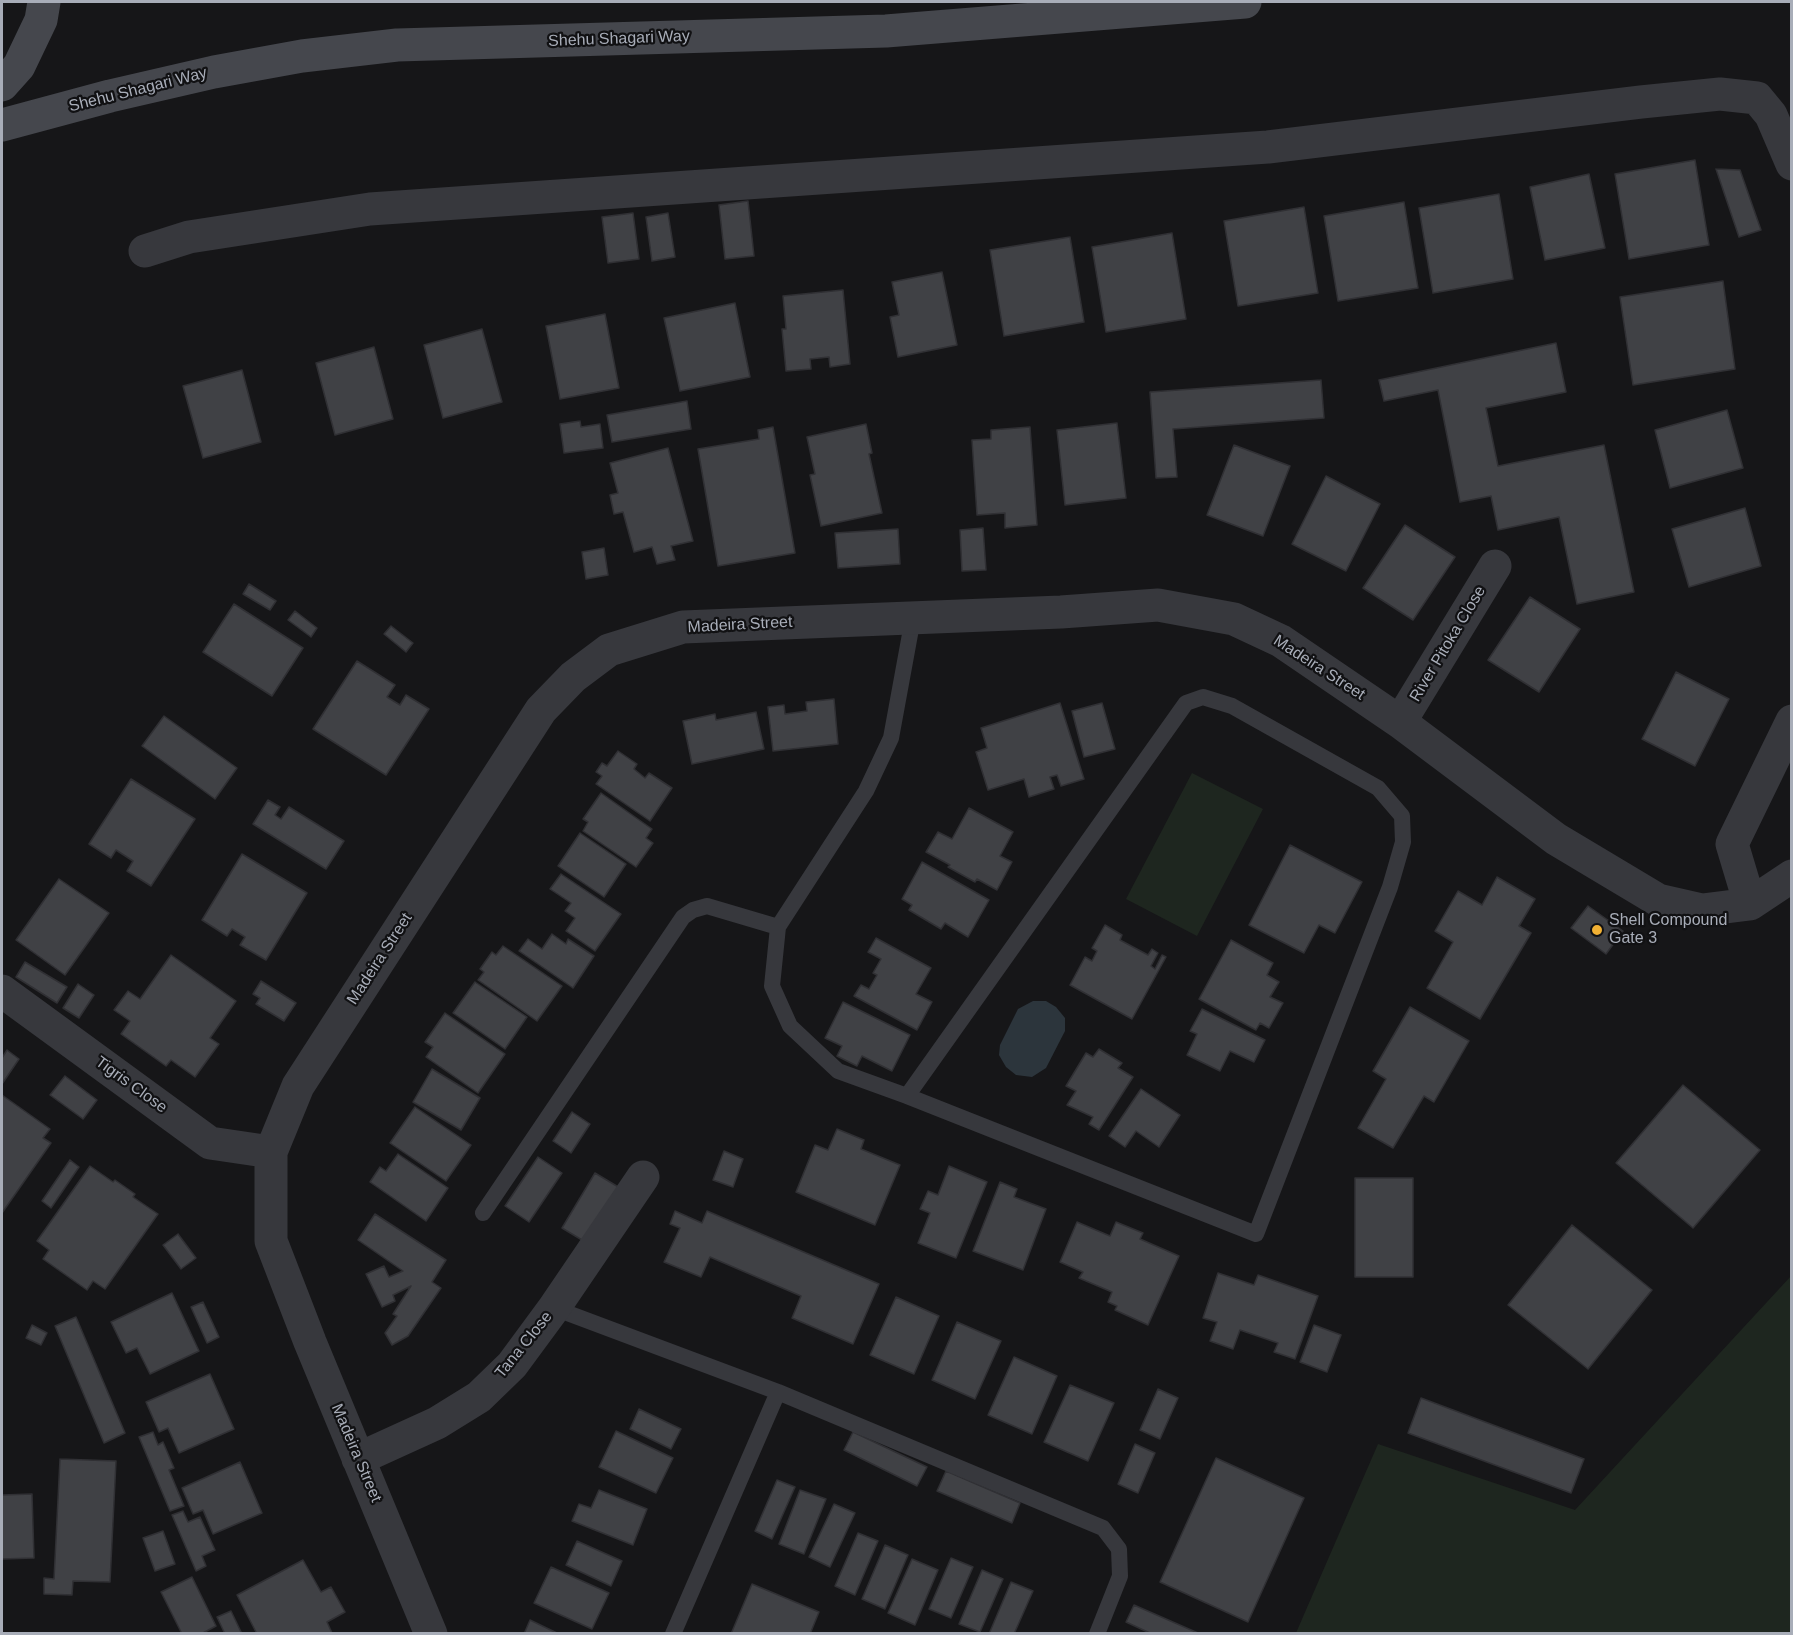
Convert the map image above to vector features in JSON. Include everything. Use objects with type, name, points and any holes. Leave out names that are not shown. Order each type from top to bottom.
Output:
[{"type":"main road","points":[[2,85],[19,66],[41,20],[44,2]]},
{"type":"main road","name":"Shehu Shagari Way","points":[[2,125],[110,96],[214,72],[302,56],[397,45],[886,31],[1245,2]]},
{"type":"street","points":[[145,251],[189,237],[370,209],[1268,147],[1720,94],[1757,98],[1771,115],[1791,164]]},
{"type":"street","name":"River Pitoka Close","points":[[1400,722],[1495,566]]},
{"type":"street","name":"Madeira Street","points":[[431,1634],[309,1342],[271,1241],[271,1152],[298,1086],[541,710],[573,677],[609,650],[683,627],[1061,612],[1158,605],[1234,619],[1281,641],[1400,722],[1556,839],[1658,900],[1702,910],[1750,904],[1791,876]]},
{"type":"street","points":[[1750,904],[1732,844],[1791,721]]},
{"type":"street","name":"Tigris Close","points":[[2,991],[210,1143],[271,1152]]},
{"type":"street","name":"Tana Close","points":[[358,1459],[437,1423],[480,1397],[512,1365],[554,1308],[643,1177]]},
{"type":"lane","points":[[907,1095],[1186,702],[1203,697],[1232,706],[1378,788],[1402,816],[1403,842],[1390,887],[1256,1234],[907,1095],[838,1071],[790,1026],[772,986],[778,927],[866,791],[891,738],[913,618]]},
{"type":"lane","points":[[483,1213],[683,917],[693,910],[707,906],[778,927]]},
{"type":"lane","points":[[554,1308],[778,1392],[1103,1528],[1119,1549],[1120,1576],[1097,1634]]},
{"type":"lane","points":[[673,1634],[778,1392]]},
{"type":"shaded area","points":[[1192,773],[1263,809],[1197,936],[1126,899]]},
{"type":"shaded area","points":[[1033,1001],[1046,1001],[1056,1007],[1065,1018],[1065,1031],[1046,1068],[1032,1077],[1016,1075],[1006,1067],[999,1055],[1000,1045],[1018,1009]]},
{"type":"shaded area","points":[[1791,1276],[1791,1633],[1296,1633],[1378,1444],[1575,1510]]},
{"type":"building","points":[[1695,160],[1709,245],[1629,259],[1615,174]]},
{"type":"building","points":[[1716,169],[1740,170],[1761,230],[1739,237]]},
{"type":"building","points":[[1589,174],[1605,248],[1545,260],[1530,187]]},
{"type":"building","points":[[1499,194],[1513,279],[1433,293],[1419,208]]},
{"type":"building","points":[[748,201],[754,256],[725,259],[719,205]]},
{"type":"building","points":[[1404,202],[1418,288],[1338,301],[1324,216]]},
{"type":"building","points":[[1304,207],[1318,293],[1238,306],[1224,221]]},
{"type":"building","points":[[633,213],[639,259],[608,263],[602,217]]},
{"type":"building","points":[[668,213],[675,257],[652,261],[646,217]]},
{"type":"building","points":[[1172,233],[1186,319],[1106,332],[1092,247]]},
{"type":"building","points":[[1070,237],[1084,322],[1004,336],[990,250]]},
{"type":"building","points":[[942,272],[957,345],[898,357],[890,317],[899,315],[892,282]]},
{"type":"building","points":[[1723,281],[1735,369],[1633,385],[1620,297]]},
{"type":"building","points":[[843,290],[850,364],[830,367],[829,357],[810,359],[811,369],[786,371],[782,329],[786,329],[783,296]]},
{"type":"building","points":[[735,303],[750,377],[680,391],[664,318]]},
{"type":"building","points":[[605,314],[619,388],[560,399],[546,326]]},
{"type":"building","points":[[482,329],[502,402],[443,418],[424,345]]},
{"type":"building","points":[[1556,343],[1566,392],[1486,408],[1498,466],[1604,445],[1634,592],[1577,604],[1559,517],[1498,530],[1491,496],[1460,502],[1438,390],[1384,401],[1379,380]]},
{"type":"building","points":[[374,347],[393,419],[335,435],[316,363]]},
{"type":"building","points":[[242,370],[261,442],[203,458],[183,386]]},
{"type":"building","points":[[1321,380],[1324,418],[1173,429],[1177,477],[1156,478],[1150,392]]},
{"type":"building","points":[[687,401],[691,429],[612,442],[607,415]]},
{"type":"building","points":[[1727,410],[1743,468],[1670,488],[1655,430]]},
{"type":"building","points":[[580,421],[581,427],[600,424],[603,448],[564,453],[560,424]]},
{"type":"building","points":[[1117,423],[1126,498],[1065,505],[1057,430]]},
{"type":"building","points":[[866,424],[872,453],[869,454],[882,513],[821,526],[810,475],[815,474],[807,437]]},
{"type":"building","points":[[773,427],[795,553],[718,566],[698,449],[759,439],[758,430]]},
{"type":"building","points":[[1030,427],[1037,525],[1005,528],[1005,513],[977,515],[972,440],[991,439],[991,430]]},
{"type":"building","points":[[1234,445],[1290,466],[1263,536],[1207,515]]},
{"type":"building","points":[[668,448],[693,541],[671,546],[675,560],[657,564],[652,547],[634,552],[623,512],[614,514],[610,495],[618,493],[610,463]]},
{"type":"building","points":[[1326,476],[1380,504],[1346,571],[1292,544]]},
{"type":"building","points":[[1745,508],[1761,566],[1689,587],[1672,529]]},
{"type":"building","points":[[1405,525],[1455,557],[1413,620],[1363,588]]},
{"type":"building","points":[[983,528],[986,570],[962,571],[960,530]]},
{"type":"building","points":[[898,529],[900,564],[838,568],[835,533]]},
{"type":"building","points":[[604,548],[608,575],[586,579],[582,552]]},
{"type":"building","points":[[249,584],[276,601],[270,610],[243,594]]},
{"type":"building","points":[[1530,597],[1580,629],[1539,692],[1488,660]]},
{"type":"building","points":[[234,604],[303,648],[272,696],[203,652]]},
{"type":"building","points":[[295,611],[317,628],[311,637],[288,620]]},
{"type":"building","points":[[391,626],[413,643],[406,652],[384,634]]},
{"type":"building","points":[[357,661],[395,685],[387,697],[400,705],[406,695],[429,709],[386,775],[313,729]]},
{"type":"building","points":[[1676,672],[1729,699],[1695,766],[1642,739]]},
{"type":"building","points":[[834,699],[838,744],[773,751],[768,707],[784,705],[785,714],[807,711],[806,702]]},
{"type":"building","points":[[1060,703],[1084,779],[1061,786],[1057,775],[1050,777],[1054,789],[1029,797],[1024,779],[988,790],[976,752],[987,748],[981,728]]},
{"type":"building","points":[[1102,703],[1115,749],[1084,757],[1072,711]]},
{"type":"building","points":[[756,712],[764,749],[692,764],[683,721],[715,714],[716,720]]},
{"type":"building","points":[[164,716],[237,768],[215,799],[142,746]]},
{"type":"building","points":[[618,751],[637,764],[634,769],[645,778],[649,773],[672,788],[650,821],[596,784],[602,776],[596,772],[602,763],[607,766]]},
{"type":"building","points":[[131,779],[195,819],[151,886],[127,871],[133,861],[116,850],[111,858],[89,844]]},
{"type":"building","points":[[601,793],[652,829],[646,838],[653,843],[636,867],[583,831],[588,822],[583,819]]},
{"type":"building","points":[[268,800],[280,807],[275,815],[281,819],[289,807],[344,841],[326,869],[253,824]]},
{"type":"building","points":[[969,808],[1013,832],[1000,856],[1012,862],[997,890],[977,879],[975,882],[926,852],[938,832],[952,839]]},
{"type":"building","points":[[580,833],[626,864],[604,897],[558,866]]},
{"type":"building","points":[[1290,845],[1362,882],[1335,933],[1319,925],[1304,953],[1249,925]]},
{"type":"building","points":[[242,854],[307,893],[266,960],[240,945],[245,937],[232,929],[227,936],[202,920]]},
{"type":"building","points":[[922,862],[989,900],[968,937],[945,923],[941,929],[909,910],[912,905],[902,899]]},
{"type":"building","points":[[561,874],[621,914],[595,951],[566,931],[575,918],[565,911],[571,903],[550,889]]},
{"type":"building","points":[[1497,877],[1535,899],[1519,926],[1531,933],[1480,1019],[1427,988],[1453,942],[1435,931],[1458,891],[1482,905]]},
{"type":"building","points":[[59,879],[109,913],[65,975],[16,940]]},
{"type":"building","name":"Shell Compound Gate 3","points":[[1588,906],[1623,931],[1606,954],[1571,928]]},
{"type":"building","points":[[1105,925],[1122,935],[1120,940],[1148,955],[1152,949],[1158,953],[1151,966],[1155,969],[1162,955],[1166,957],[1132,1019],[1070,985],[1085,957],[1092,961],[1097,951],[1092,948]]},
{"type":"building","points":[[552,934],[566,944],[568,939],[594,956],[573,988],[519,951],[528,939],[542,949]]},
{"type":"building","points":[[876,938],[931,968],[916,994],[932,1002],[917,1030],[854,996],[861,985],[869,989],[877,975],[873,973],[881,959],[868,952]]},
{"type":"building","points":[[1231,940],[1273,963],[1267,975],[1279,982],[1270,997],[1283,1003],[1269,1028],[1260,1023],[1256,1030],[1199,999]]},
{"type":"building","points":[[503,946],[562,986],[537,1021],[478,980],[484,972],[480,969],[492,952],[496,955]]},
{"type":"building","points":[[171,955],[236,1001],[210,1038],[219,1044],[195,1077],[171,1060],[166,1066],[121,1034],[130,1021],[114,1010],[128,991],[140,999]]},
{"type":"building","points":[[25,962],[67,987],[57,1003],[16,977]]},
{"type":"building","points":[[261,981],[296,1003],[284,1021],[256,1004],[260,998],[253,994]]},
{"type":"building","points":[[475,982],[527,1017],[505,1049],[453,1013]]},
{"type":"building","points":[[78,984],[94,995],[79,1018],[63,1008]]},
{"type":"building","points":[[843,1002],[910,1035],[892,1071],[862,1056],[857,1066],[837,1056],[842,1046],[825,1038]]},
{"type":"building","points":[[1410,1007],[1469,1041],[1434,1102],[1424,1096],[1393,1148],[1358,1128],[1386,1079],[1373,1071]]},
{"type":"building","points":[[1202,1009],[1265,1040],[1254,1062],[1230,1051],[1220,1071],[1187,1055],[1197,1034],[1190,1031]]},
{"type":"building","points":[[445,1013],[505,1054],[478,1093],[426,1057],[433,1047],[425,1042]]},
{"type":"building","points":[[1099,1049],[1122,1063],[1118,1068],[1133,1077],[1099,1130],[1089,1124],[1093,1117],[1067,1105],[1076,1091],[1066,1086],[1086,1053],[1093,1057]]},
{"type":"building","points":[[7,1050],[19,1059],[2,1084],[2,1058]]},
{"type":"building","points":[[432,1069],[480,1098],[461,1130],[413,1102]]},
{"type":"building","points":[[65,1076],[97,1100],[83,1119],[50,1095]]},
{"type":"building","points":[[1683,1085],[1760,1150],[1693,1228],[1616,1163]]},
{"type":"building","points":[[1141,1089],[1180,1115],[1159,1147],[1136,1131],[1125,1147],[1109,1136]]},
{"type":"building","points":[[2,1095],[50,1129],[43,1138],[51,1143],[2,1213]]},
{"type":"building","points":[[415,1107],[471,1145],[446,1181],[390,1143]]},
{"type":"building","points":[[572,1112],[590,1124],[571,1153],[553,1141]]},
{"type":"building","points":[[837,1129],[864,1140],[861,1149],[900,1165],[875,1225],[796,1192],[815,1145],[828,1150]]},
{"type":"building","points":[[724,1151],[743,1159],[733,1187],[713,1180]]},
{"type":"building","points":[[398,1154],[448,1188],[426,1221],[370,1182],[380,1167],[386,1171]]},
{"type":"building","points":[[538,1157],[562,1173],[529,1222],[505,1206]]},
{"type":"building","points":[[70,1160],[79,1167],[51,1208],[42,1201]]},
{"type":"building","points":[[90,1166],[135,1194],[133,1197],[158,1214],[105,1289],[93,1281],[87,1290],[43,1259],[49,1250],[37,1241]]},
{"type":"building","points":[[949,1166],[987,1182],[956,1258],[918,1243],[930,1213],[920,1209],[928,1191],[938,1195]]},
{"type":"building","points":[[595,1173],[620,1188],[587,1243],[562,1228]]},
{"type":"building","points":[[1355,1178],[1413,1178],[1413,1277],[1355,1277]]},
{"type":"building","points":[[1000,1182],[1017,1189],[1014,1197],[1046,1209],[1023,1270],[973,1251]]},
{"type":"building","points":[[675,1211],[702,1223],[707,1211],[879,1284],[853,1344],[792,1318],[801,1296],[710,1257],[701,1277],[664,1262],[680,1228],[670,1224]]},
{"type":"building","points":[[375,1214],[446,1260],[432,1282],[441,1288],[408,1336],[392,1345],[385,1333],[397,1316],[393,1314],[411,1286],[393,1295],[395,1301],[382,1307],[366,1274],[384,1266],[389,1277],[403,1271],[358,1240]]},
{"type":"building","points":[[1077,1222],[1110,1236],[1116,1222],[1143,1233],[1140,1239],[1179,1256],[1148,1325],[1115,1310],[1117,1306],[1108,1302],[1112,1292],[1079,1278],[1083,1272],[1060,1262]]},
{"type":"building","points":[[1572,1225],[1652,1290],[1588,1369],[1508,1305]]},
{"type":"building","points":[[178,1234],[196,1258],[181,1269],[163,1245]]},
{"type":"building","points":[[1218,1273],[1254,1285],[1258,1275],[1318,1296],[1295,1359],[1274,1352],[1278,1343],[1240,1330],[1233,1349],[1210,1341],[1217,1322],[1203,1318]]},
{"type":"building","points":[[172,1293],[199,1351],[150,1374],[137,1348],[126,1353],[111,1322]]},
{"type":"building","points":[[896,1297],[939,1316],[914,1374],[870,1355]]},
{"type":"building","points":[[203,1302],[219,1337],[207,1343],[191,1307]]},
{"type":"building","points":[[76,1317],[125,1433],[104,1443],[55,1326]]},
{"type":"building","points":[[957,1322],[1001,1341],[975,1399],[932,1380]]},
{"type":"building","points":[[32,1325],[47,1333],[41,1345],[26,1338]]},
{"type":"building","points":[[1314,1325],[1341,1335],[1327,1372],[1300,1362]]},
{"type":"building","points":[[1014,1357],[1057,1376],[1032,1434],[988,1415]]},
{"type":"building","points":[[210,1374],[234,1429],[179,1453],[168,1428],[159,1432],[146,1402]]},
{"type":"building","points":[[1070,1385],[1114,1403],[1088,1461],[1044,1442]]},
{"type":"building","points":[[1158,1389],[1178,1398],[1160,1439],[1140,1430]]},
{"type":"building","points":[[1421,1398],[1584,1459],[1571,1493],[1408,1433]]},
{"type":"building","points":[[639,1409],[681,1429],[671,1449],[630,1429]]},
{"type":"building","points":[[616,1431],[673,1458],[656,1493],[599,1467]]},
{"type":"building","points":[[153,1432],[158,1445],[163,1442],[174,1468],[169,1470],[184,1506],[170,1511],[139,1437]]},
{"type":"building","points":[[853,1432],[927,1467],[917,1486],[844,1450]]},
{"type":"building","points":[[1135,1444],[1155,1453],[1138,1493],[1118,1484]]},
{"type":"building","points":[[1216,1458],[1304,1498],[1248,1622],[1160,1582]]},
{"type":"building","points":[[60,1459],[116,1461],[110,1582],[73,1581],[72,1595],[44,1594],[44,1578],[54,1579]]},
{"type":"building","points":[[240,1462],[262,1513],[213,1534],[203,1510],[193,1514],[182,1488]]},
{"type":"building","points":[[946,1471],[1020,1503],[1012,1523],[937,1491]]},
{"type":"building","points":[[777,1480],[795,1487],[772,1539],[755,1531]]},
{"type":"building","points":[[599,1490],[647,1509],[633,1545],[572,1521],[579,1504],[591,1508]]},
{"type":"building","points":[[800,1490],[826,1499],[804,1554],[779,1544]]},
{"type":"building","points":[[32,1494],[34,1558],[2,1559],[2,1495]]},
{"type":"building","points":[[834,1504],[855,1513],[830,1567],[809,1557]]},
{"type":"building","points":[[183,1511],[188,1522],[200,1517],[215,1550],[202,1556],[206,1566],[196,1571],[172,1515]]},
{"type":"building","points":[[163,1531],[175,1564],[155,1571],[143,1538]]},
{"type":"building","points":[[858,1533],[878,1541],[855,1595],[835,1586]]},
{"type":"building","points":[[577,1541],[622,1561],[611,1586],[566,1565]]},
{"type":"building","points":[[885,1545],[908,1555],[885,1609],[862,1599]]},
{"type":"building","points":[[951,1558],[973,1567],[951,1618],[929,1609]]},
{"type":"building","points":[[912,1559],[938,1570],[915,1625],[888,1613]]},
{"type":"building","points":[[303,1560],[321,1592],[331,1587],[345,1612],[327,1622],[332,1633],[257,1634],[237,1595]]},
{"type":"building","points":[[551,1567],[609,1593],[592,1629],[534,1603]]},
{"type":"building","points":[[982,1570],[1003,1579],[980,1632],[959,1624]]},
{"type":"building","points":[[192,1577],[216,1626],[201,1634],[182,1634],[161,1592]]},
{"type":"building","points":[[1011,1582],[1033,1591],[1014,1634],[989,1634]]},
{"type":"building","points":[[752,1584],[819,1612],[810,1634],[731,1634]]},
{"type":"building","points":[[1134,1605],[1198,1633],[1152,1634],[1126,1622]]},
{"type":"building","points":[[231,1611],[242,1634],[225,1634],[217,1617]]},
{"type":"building","points":[[530,1620],[559,1634],[524,1634]]},
{"type":"place","name":"Shell Compound Gate 3","points":[[1597,930]]}]
